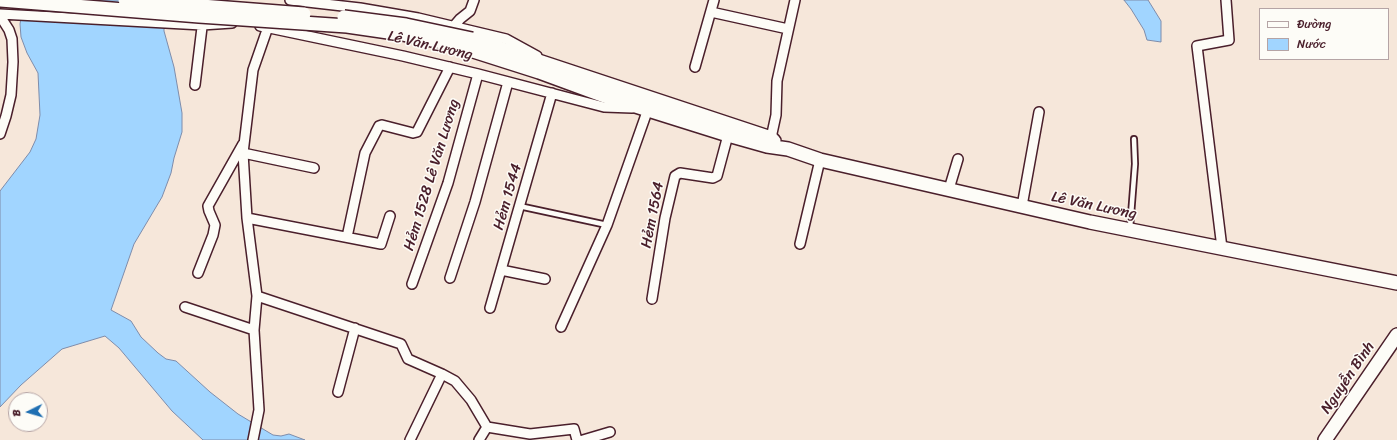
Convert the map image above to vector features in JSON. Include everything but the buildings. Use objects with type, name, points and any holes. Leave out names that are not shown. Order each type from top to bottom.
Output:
[{"type":"main road","points":[[0,0],[347,26],[402,34],[441,42],[471,45]]},
{"type":"main road","points":[[125,0],[364,19],[406,25],[471,45]]},
{"type":"main road","name":"Lê Văn Lương","points":[[471,45],[559,68],[770,138],[788,149]]},
{"type":"main road","name":"Lê Văn Lương","points":[[471,45],[607,97],[728,135],[767,146],[788,149],[820,160],[950,187],[1130,230],[1397,283]]},
{"type":"main road","name":"Nguyễn Bình","points":[[1325,440],[1397,335]]},
{"type":"street","points":[[195,85],[202,25],[207,0]]},
{"type":"street","name":"Lê Văn Lương","points":[[290,0],[360,8],[418,18],[506,39],[559,68]]},
{"type":"street","points":[[454,26],[470,11],[474,0]]},
{"type":"street","points":[[695,67],[714,0]]},
{"type":"street","points":[[770,138],[776,115],[777,81],[795,0]]},
{"type":"street","points":[[1222,248],[1197,46],[1229,40],[1226,0]]},
{"type":"street","points":[[711,12],[788,29]]},
{"type":"street","points":[[0,134],[11,95],[13,62],[12,39],[3,15]]},
{"type":"street","name":"Lê Văn Lương","points":[[3,15],[202,25],[236,23],[268,27],[450,67],[604,107],[648,109]]},
{"type":"street","points":[[253,440],[260,410],[254,330],[257,296],[247,218],[243,153],[253,70],[268,27]]},
{"type":"street","points":[[347,237],[365,153],[379,126],[382,125],[414,133],[417,132],[450,67]]},
{"type":"street","name":"Hẻm 1528 Lê Văn Lương","points":[[412,284],[448,183],[478,74]]},
{"type":"street","points":[[450,278],[475,202],[508,82]]},
{"type":"street","name":"Hẻm 1544","points":[[490,308],[552,93]]},
{"type":"street","points":[[561,327],[607,225],[648,109]]},
{"type":"street","points":[[1022,204],[1039,112]]},
{"type":"street","name":"Hẻm 1564","points":[[652,299],[675,176],[680,173],[713,178],[717,176],[728,135]]},
{"type":"street","points":[[198,273],[214,235],[215,225],[208,206],[244,141]]},
{"type":"street","points":[[243,153],[314,168]]},
{"type":"street","points":[[800,244],[820,160]]},
{"type":"street","points":[[950,187],[957,160]]},
{"type":"street","points":[[247,218],[381,244],[390,216]]},
{"type":"street","points":[[501,270],[545,279]]},
{"type":"street","points":[[257,296],[401,344],[408,359],[455,381],[471,400],[487,427],[510,436],[574,429],[577,440]]},
{"type":"street","points":[[185,307],[254,330]]},
{"type":"street","points":[[338,392],[355,328]]},
{"type":"street","points":[[410,440],[442,374]]},
{"type":"street","points":[[479,440],[487,427]]},
{"type":"street","points":[[583,440],[610,432]]},
{"type":"lane","points":[[1130,230],[1135,164],[1134,139]]},
{"type":"lane","points":[[519,206],[607,225]]},
{"type":"water","points":[[24,0],[164,0],[164,31],[174,67],[182,113],[182,132],[171,173],[162,197],[134,244],[111,310],[131,321],[141,337],[158,353],[166,359],[176,361],[210,392],[238,414],[273,435],[281,436],[289,434],[305,440],[203,440],[172,411],[119,348],[105,336],[62,349],[14,392],[8,392],[8,399],[0,407],[0,191],[30,152],[36,139],[40,115],[38,73],[27,53],[21,37],[20,24]]},
{"type":"water","points":[[1124,0],[1148,0],[1161,21],[1161,42],[1147,40],[1144,30]]}]
